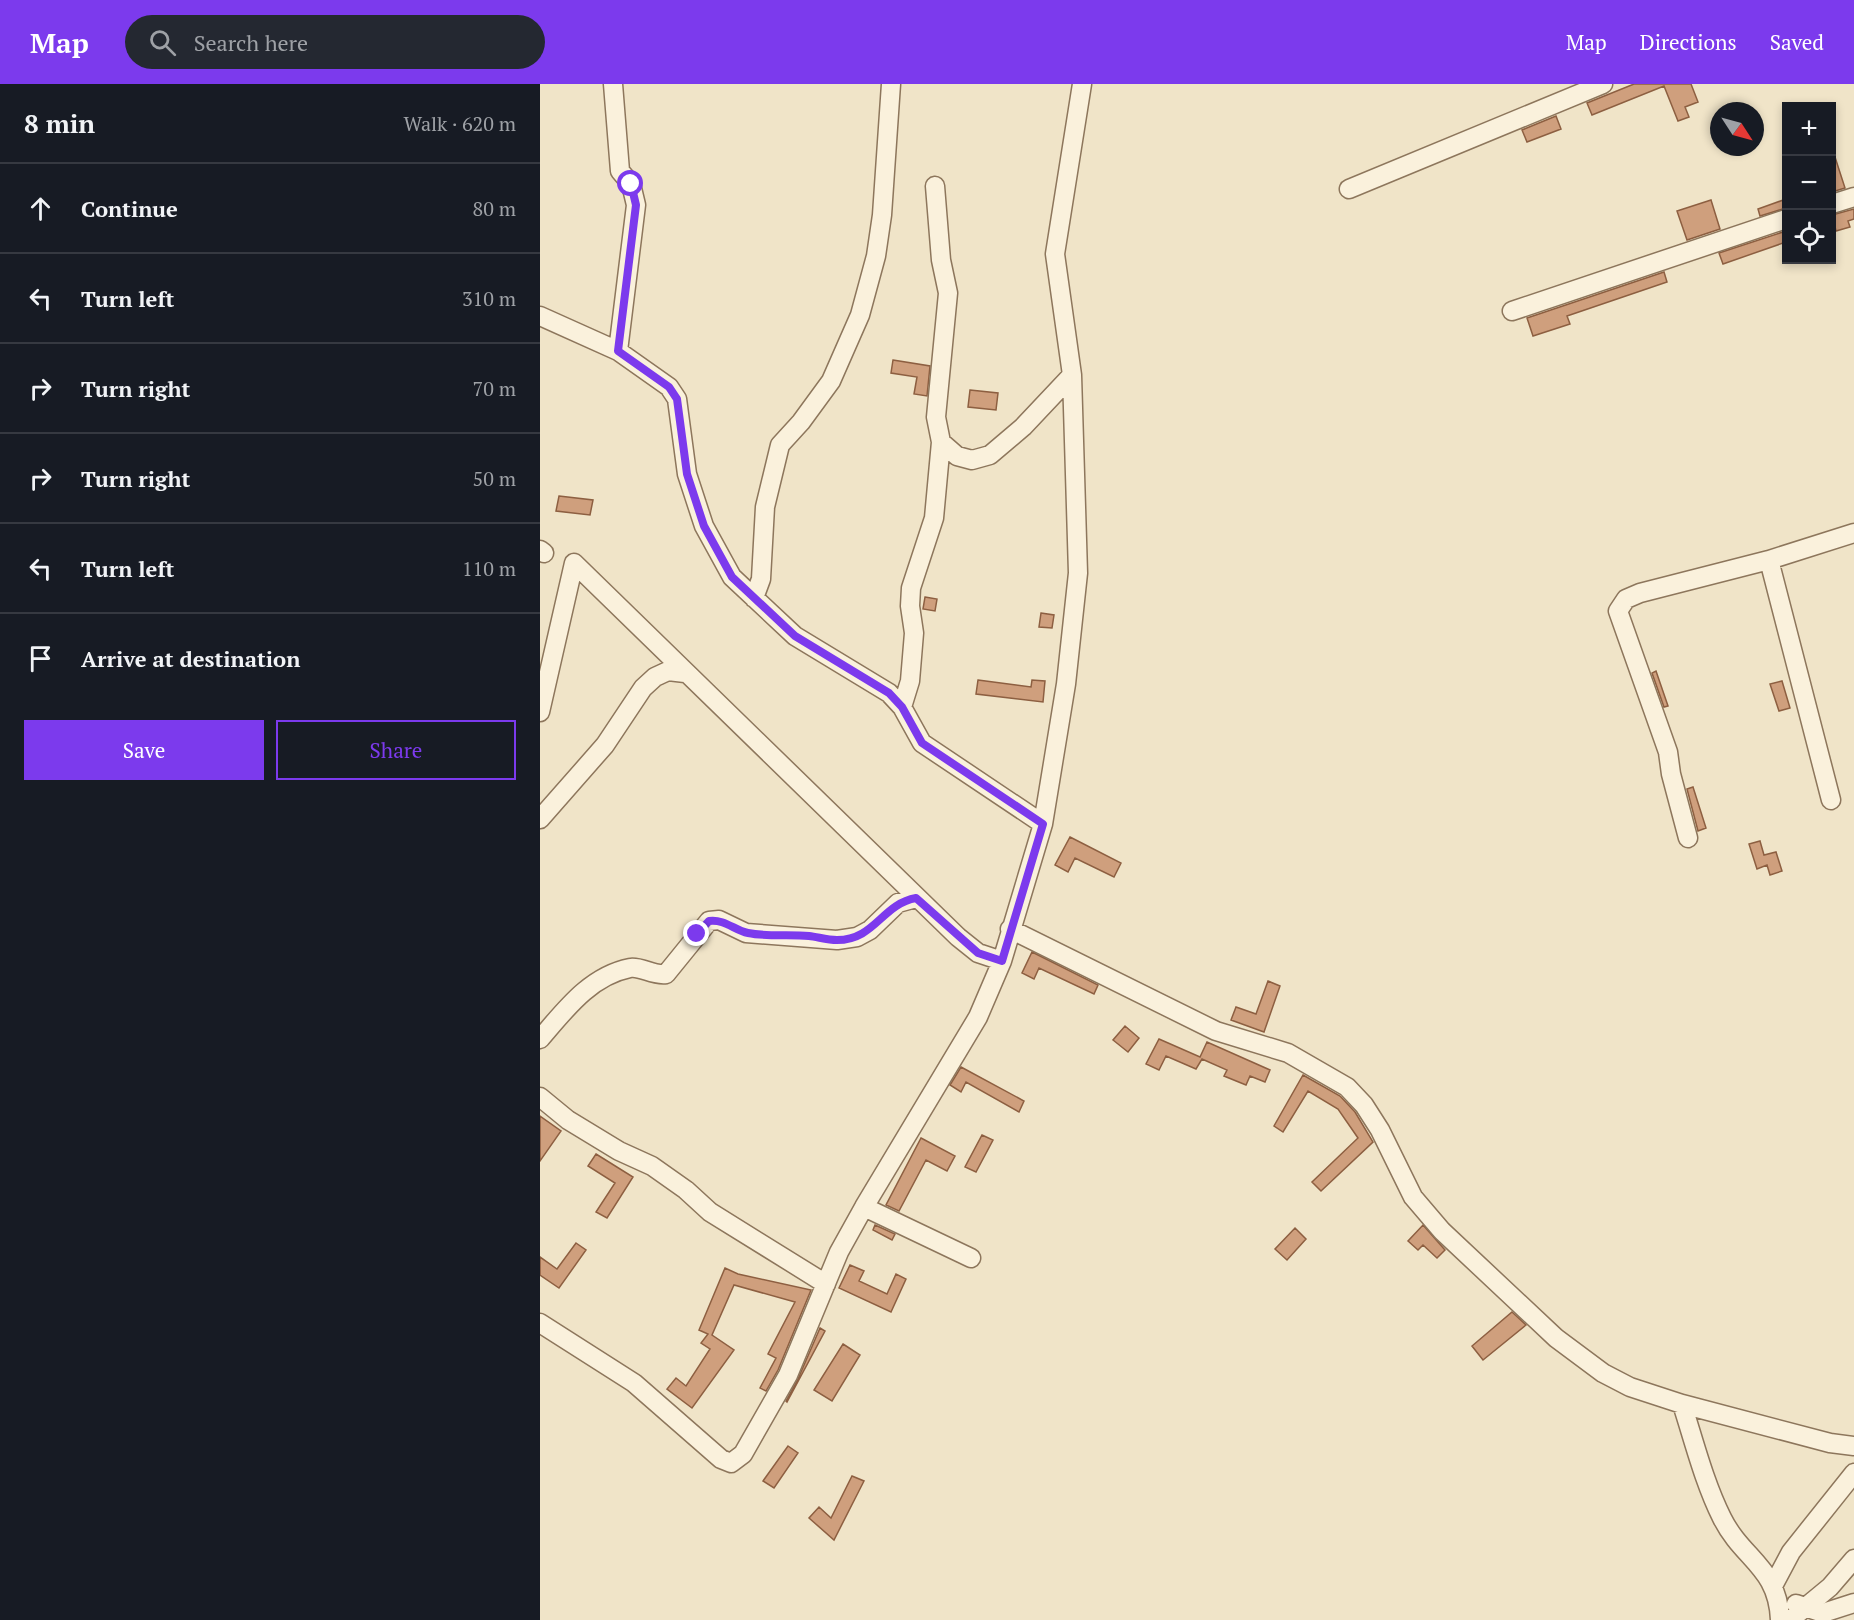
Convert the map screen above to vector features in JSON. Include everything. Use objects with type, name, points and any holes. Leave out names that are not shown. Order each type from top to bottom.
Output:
[{"type":"street","points":[[613,84],[620,171],[631,184],[636,205],[618,351]]},
{"type":"street","points":[[754,598],[761,579],[765,507],[780,445],[801,422],[831,381],[863,305],[876,255],[882,215],[891,84]]},
{"type":"street","points":[[540,1323],[633,1383],[721,1459],[731,1463],[743,1454],[788,1375],[826,1284],[864,1207],[978,1017],[1002,961],[1043,824],[1065,684],[1078,573],[1072,375],[1055,254],[1082,84]]},
{"type":"street","points":[[1349,189],[1604,84]]},
{"type":"street","points":[[902,707],[910,681],[914,633],[910,606],[911,588],[934,518],[940,442],[936,417],[948,293],[941,260],[935,186]]},
{"type":"street","points":[[1836,203],[1854,197]]},
{"type":"street","points":[[1512,311],[1782,220]]},
{"type":"street","points":[[540,316],[618,351],[669,387],[677,399],[687,474],[704,526],[732,577],[795,636],[889,693],[902,707],[922,743],[1043,824]]},
{"type":"street","points":[[940,442],[957,456],[972,460],[990,455],[1023,427],[1072,375]]},
{"type":"street","points":[[1688,838],[1671,774],[1668,752],[1618,611],[1626,599],[1640,593],[1769,560],[1854,533]]},
{"type":"street","points":[[1769,560],[1831,800]]},
{"type":"street","points":[[540,712],[574,564],[916,898],[978,953],[1002,961]]},
{"type":"street","points":[[540,819],[605,745],[643,688],[655,677],[668,671],[685,673]]},
{"type":"street","points":[[540,1039],[574,1001],[607,976],[633,967],[656,976],[666,974],[709,921],[719,920],[746,933],[837,940],[857,937],[870,930],[898,903],[916,898]]},
{"type":"street","points":[[1010,929],[1216,1031],[1288,1053],[1347,1087],[1364,1106],[1380,1130],[1413,1197],[1442,1231],[1556,1338],[1603,1372],[1630,1387],[1682,1404],[1830,1443],[1854,1446]]},
{"type":"street","points":[[540,1097],[568,1120],[619,1151],[652,1166],[710,1212],[826,1284]]},
{"type":"street","points":[[864,1207],[971,1258]]},
{"type":"street","points":[[1682,1404],[1722,1519],[1777,1592],[1805,1607],[1823,1612],[1854,1603]]},
{"type":"street","points":[[1780,1620],[1777,1592],[1791,1552],[1854,1473]]},
{"type":"street","points":[[1791,1620],[1830,1587],[1854,1559]]},
{"type":"building","points":[[1634,84],[1691,84],[1698,102],[1685,107],[1689,117],[1678,121],[1664,86],[1592,115],[1587,103]]},
{"type":"building","points":[[1556,116],[1561,129],[1527,142],[1522,130]]},
{"type":"building","points":[[1836,160],[1845,188],[1836,191]]},
{"type":"building","points":[[1711,200],[1720,229],[1687,240],[1677,211]]},
{"type":"building","points":[[1782,200],[1782,209],[1760,216],[1758,209]]},
{"type":"building","points":[[1854,209],[1854,219],[1848,221],[1850,227],[1836,231],[1836,214]]},
{"type":"building","points":[[1782,232],[1782,243],[1723,264],[1719,253]]},
{"type":"building","points":[[1664,272],[1667,282],[1567,316],[1570,324],[1533,336],[1527,318]]},
{"type":"building","points":[[893,360],[930,366],[927,396],[914,394],[917,377],[891,373]]},
{"type":"building","points":[[970,390],[998,393],[996,410],[968,407]]},
{"type":"building","points":[[559,496],[593,500],[590,515],[556,511]]},
{"type":"building","points":[[925,597],[937,599],[935,611],[923,609]]},
{"type":"building","points":[[1041,613],[1054,615],[1052,628],[1039,627]]},
{"type":"building","points":[[1656,671],[1668,706],[1664,707],[1652,673]]},
{"type":"building","points":[[978,680],[1031,687],[1032,680],[1045,681],[1043,702],[976,694]]},
{"type":"building","points":[[1782,681],[1790,708],[1779,711],[1770,684]]},
{"type":"building","points":[[1693,787],[1706,828],[1698,831],[1687,789]]},
{"type":"building","points":[[1070,837],[1121,863],[1114,877],[1075,858],[1068,872],[1055,865]]},
{"type":"building","points":[[1760,841],[1764,855],[1776,852],[1782,871],[1770,875],[1767,865],[1757,869],[1749,844]]},
{"type":"building","points":[[1032,952],[1098,985],[1094,994],[1039,968],[1034,979],[1022,973]]},
{"type":"building","points":[[1268,981],[1280,986],[1264,1032],[1231,1020],[1236,1007],[1256,1014]]},
{"type":"building","points":[[1125,1026],[1139,1038],[1128,1052],[1113,1040]]},
{"type":"building","points":[[1159,1039],[1200,1057],[1207,1042],[1270,1070],[1265,1082],[1250,1076],[1246,1085],[1224,1076],[1227,1070],[1202,1059],[1196,1069],[1166,1056],[1159,1070],[1146,1064]]},
{"type":"building","points":[[961,1067],[1024,1101],[1019,1112],[966,1082],[961,1092],[950,1085]]},
{"type":"building","points":[[1303,1075],[1340,1096],[1355,1112],[1373,1142],[1321,1191],[1312,1182],[1358,1138],[1338,1109],[1308,1091],[1283,1132],[1274,1126]]},
{"type":"building","points":[[540,1116],[561,1131],[540,1161]]},
{"type":"building","points":[[982,1135],[993,1140],[976,1172],[965,1167]]},
{"type":"building","points":[[921,1138],[955,1156],[947,1171],[926,1160],[899,1211],[886,1205]]},
{"type":"building","points":[[596,1154],[633,1177],[607,1218],[596,1212],[615,1183],[588,1166]]},
{"type":"building","points":[[875,1225],[895,1234],[892,1240],[873,1230]]},
{"type":"building","points":[[1423,1225],[1445,1250],[1437,1258],[1423,1245],[1418,1250],[1408,1241]]},
{"type":"building","points":[[1295,1228],[1306,1239],[1287,1260],[1275,1249]]},
{"type":"building","points":[[576,1243],[586,1250],[559,1288],[540,1275],[540,1257],[557,1269]]},
{"type":"building","points":[[850,1265],[864,1271],[859,1281],[887,1294],[896,1274],[906,1279],[891,1312],[839,1288]]},
{"type":"building","points":[[725,1268],[738,1274],[811,1290],[778,1370],[766,1391],[760,1388],[776,1358],[768,1354],[795,1302],[734,1285],[712,1335],[734,1350],[692,1408],[667,1389],[676,1378],[686,1386],[710,1349],[701,1343],[708,1334],[699,1330]]},
{"type":"building","points":[[1512,1312],[1526,1325],[1483,1360],[1472,1346]]},
{"type":"building","points":[[820,1328],[825,1331],[787,1402],[786,1401]]},
{"type":"building","points":[[843,1344],[860,1355],[832,1401],[814,1390]]},
{"type":"building","points":[[788,1446],[798,1453],[774,1488],[763,1481]]},
{"type":"building","points":[[852,1476],[864,1481],[834,1540],[809,1518],[819,1507],[831,1518]]},
{"type":"route","points":[[631,184],[636,205],[618,351],[669,387],[677,399],[687,474],[704,526],[732,577],[795,636],[889,693],[902,707],[922,743],[1043,824],[1002,961],[978,953],[916,898],[898,903],[870,930],[857,937],[837,940],[746,933],[719,920],[709,921],[697,934]]}]
